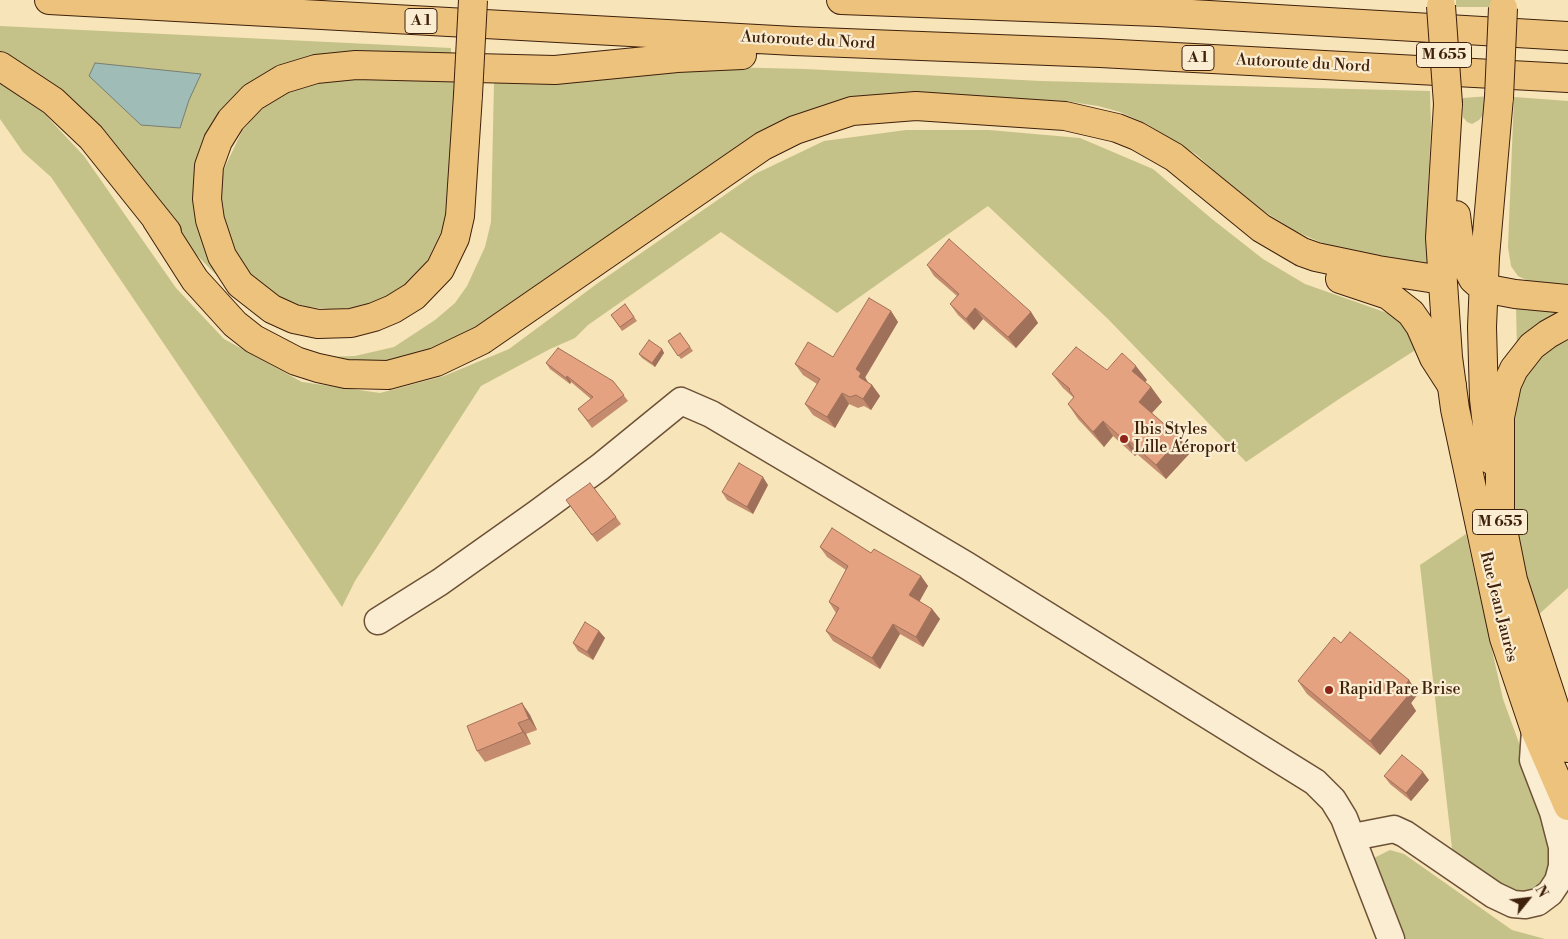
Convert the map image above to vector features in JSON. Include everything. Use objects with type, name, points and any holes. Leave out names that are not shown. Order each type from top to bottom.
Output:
[{"type":"main road","name":"Autoroute du Nord","points":[[49,0],[794,41],[1090,52],[1568,78]]},
{"type":"main road","points":[[0,66],[53,101],[91,137],[191,262],[224,295],[262,322],[277,330],[303,338],[322,341],[354,340],[390,331],[424,311],[442,296],[456,275],[470,247],[478,215],[473,0]]},
{"type":"main road","points":[[486,0],[475,94],[462,201],[455,238],[440,269],[414,296],[374,318],[351,323],[318,324],[294,319],[272,309],[240,284],[222,256],[211,225],[206,199],[209,166],[218,141],[231,120],[254,97],[282,79],[316,69],[356,65],[555,70],[700,56],[774,56],[794,41]]},
{"type":"main road","points":[[840,0],[1151,6],[1568,36]]},
{"type":"main road","name":"M 655","points":[[1441,2],[1448,104],[1440,238],[1442,280]]},
{"type":"main road","name":"M 655","points":[[1483,288],[1499,97],[1503,4]]},
{"type":"main road","points":[[1448,104],[1460,256],[1473,280],[1483,288]]},
{"type":"main road","points":[[156,219],[195,280],[235,324],[254,339],[296,361],[337,372],[366,376],[388,375],[415,369],[467,348],[503,327],[763,146],[823,119],[852,111],[883,107],[916,106],[1026,112],[1065,116],[1118,128],[1137,136],[1174,157],[1262,228],[1285,243],[1316,257],[1515,294],[1568,299]]},
{"type":"main road","points":[[1316,257],[1327,275],[1374,288],[1400,303],[1411,313],[1420,326],[1434,358],[1452,386]]},
{"type":"main road","name":"Rue Jean Jaurès","points":[[1442,280],[1452,386],[1465,461],[1502,629],[1535,730],[1568,806]]},
{"type":"main road","name":"Rue Jean Jaurès","points":[[1483,288],[1484,399],[1500,523],[1513,580],[1568,748]]},
{"type":"main road","points":[[1500,523],[1500,417],[1507,384],[1514,369],[1532,346],[1568,323]]},
{"type":"street","points":[[378,621],[440,582],[536,514],[600,467],[682,401],[711,414],[966,565],[1316,782],[1333,800],[1353,837],[1391,939]]},
{"type":"street","points":[[1353,837],[1394,829],[1405,834],[1494,895],[1512,904],[1525,905],[1538,902],[1550,893],[1558,881],[1562,866],[1562,847],[1553,812],[1533,760],[1535,730]]},
{"type":"shaded area","points":[[1456,0],[1494,0],[1493,7],[1456,7]]},
{"type":"shaded area","points":[[0,26],[451,48],[451,59],[311,59],[211,130],[232,291],[0,55]]},
{"type":"shaded area","points":[[723,67],[805,69],[1041,81],[1430,91],[1431,128],[1427,207],[1428,264],[1371,257],[1327,245],[1297,232],[1244,199],[1197,155],[1147,124],[1120,112],[1098,106],[1065,101],[870,97],[451,343],[381,367],[325,357],[355,356],[394,347],[435,320],[455,303],[467,286],[485,247],[491,222],[494,83],[557,83]]},
{"type":"shaded area","points":[[366,77],[456,81],[446,212],[442,230],[426,263],[413,278],[395,293],[376,302],[353,308],[307,307],[285,300],[263,286],[246,270],[235,250],[221,210],[220,190],[224,169],[242,131],[257,113],[274,99],[293,89],[314,82]]},
{"type":"shaded area","points":[[0,84],[39,108],[84,156],[176,288],[224,339],[302,382],[380,393],[444,376],[509,349],[598,283],[755,174],[824,141],[906,130],[989,130],[1080,138],[1153,169],[1263,259],[1305,284],[1393,315],[1406,327],[1417,349],[1246,462],[1108,319],[988,206],[837,313],[721,232],[588,325],[575,338],[550,349],[481,386],[355,581],[342,607],[51,177],[23,152],[0,119]]},
{"type":"shaded area","points":[[1490,96],[1485,113],[1479,120],[1472,124],[1467,122],[1463,117],[1463,98]]},
{"type":"shaded area","points":[[1514,97],[1568,101],[1568,284],[1531,282],[1518,276],[1511,266],[1508,247]]},
{"type":"shaded area","points":[[1516,305],[1568,308],[1517,351]]},
{"type":"shaded area","points":[[1568,339],[1568,588],[1536,617],[1519,550],[1513,492],[1510,428],[1516,394],[1533,366],[1543,354]]},
{"type":"shaded area","points":[[1466,534],[1503,699],[1555,842],[1547,884],[1532,896],[1512,894],[1453,857],[1420,565]]},
{"type":"shaded area","points":[[1390,850],[1404,854],[1512,930],[1545,939],[1402,939],[1374,858]]},
{"type":"water","points":[[95,63],[201,74],[189,100],[180,128],[141,125],[89,76]]},
{"type":"building","points":[[949,239],[1031,312],[1008,337],[975,308],[966,319],[950,304],[959,294],[927,265]]},
{"type":"building","points":[[869,298],[891,311],[856,369],[861,373],[859,377],[872,385],[863,399],[856,395],[850,397],[842,393],[827,417],[805,404],[820,379],[795,364],[808,342],[833,357]]},
{"type":"building","points":[[625,304],[634,317],[620,327],[611,315]]},
{"type":"building","points":[[680,333],[690,347],[678,356],[668,341]]},
{"type":"building","points":[[649,340],[662,349],[652,363],[639,354]]},
{"type":"building","points":[[1076,347],[1107,370],[1122,353],[1136,366],[1132,371],[1151,387],[1139,402],[1180,438],[1156,465],[1103,421],[1093,432],[1068,404],[1074,397],[1070,389],[1052,374]]},
{"type":"building","points":[[558,348],[613,381],[624,395],[588,421],[578,409],[593,397],[567,376],[566,378],[546,363]]},
{"type":"building","points":[[739,463],[763,477],[747,507],[722,492]]},
{"type":"building","points":[[590,483],[616,517],[592,535],[566,500]]},
{"type":"building","points":[[832,528],[871,553],[874,549],[921,576],[909,595],[932,609],[916,637],[893,624],[872,658],[826,631],[839,608],[829,602],[848,566],[820,547]]},
{"type":"building","points":[[585,622],[599,631],[587,652],[573,643]]},
{"type":"building","points":[[1350,632],[1409,680],[1400,692],[1407,697],[1370,741],[1298,681],[1334,637],[1341,643]]},
{"type":"building","points":[[522,703],[529,719],[518,723],[523,732],[477,751],[467,726]]},
{"type":"building","points":[[1402,755],[1423,772],[1406,793],[1384,776]]},
{"type":"place","name":"Ibis Styles Lille Aéroport","points":[[1124,439]]},
{"type":"place","name":"Rapid Pare Brise","points":[[1329,690]]}]
